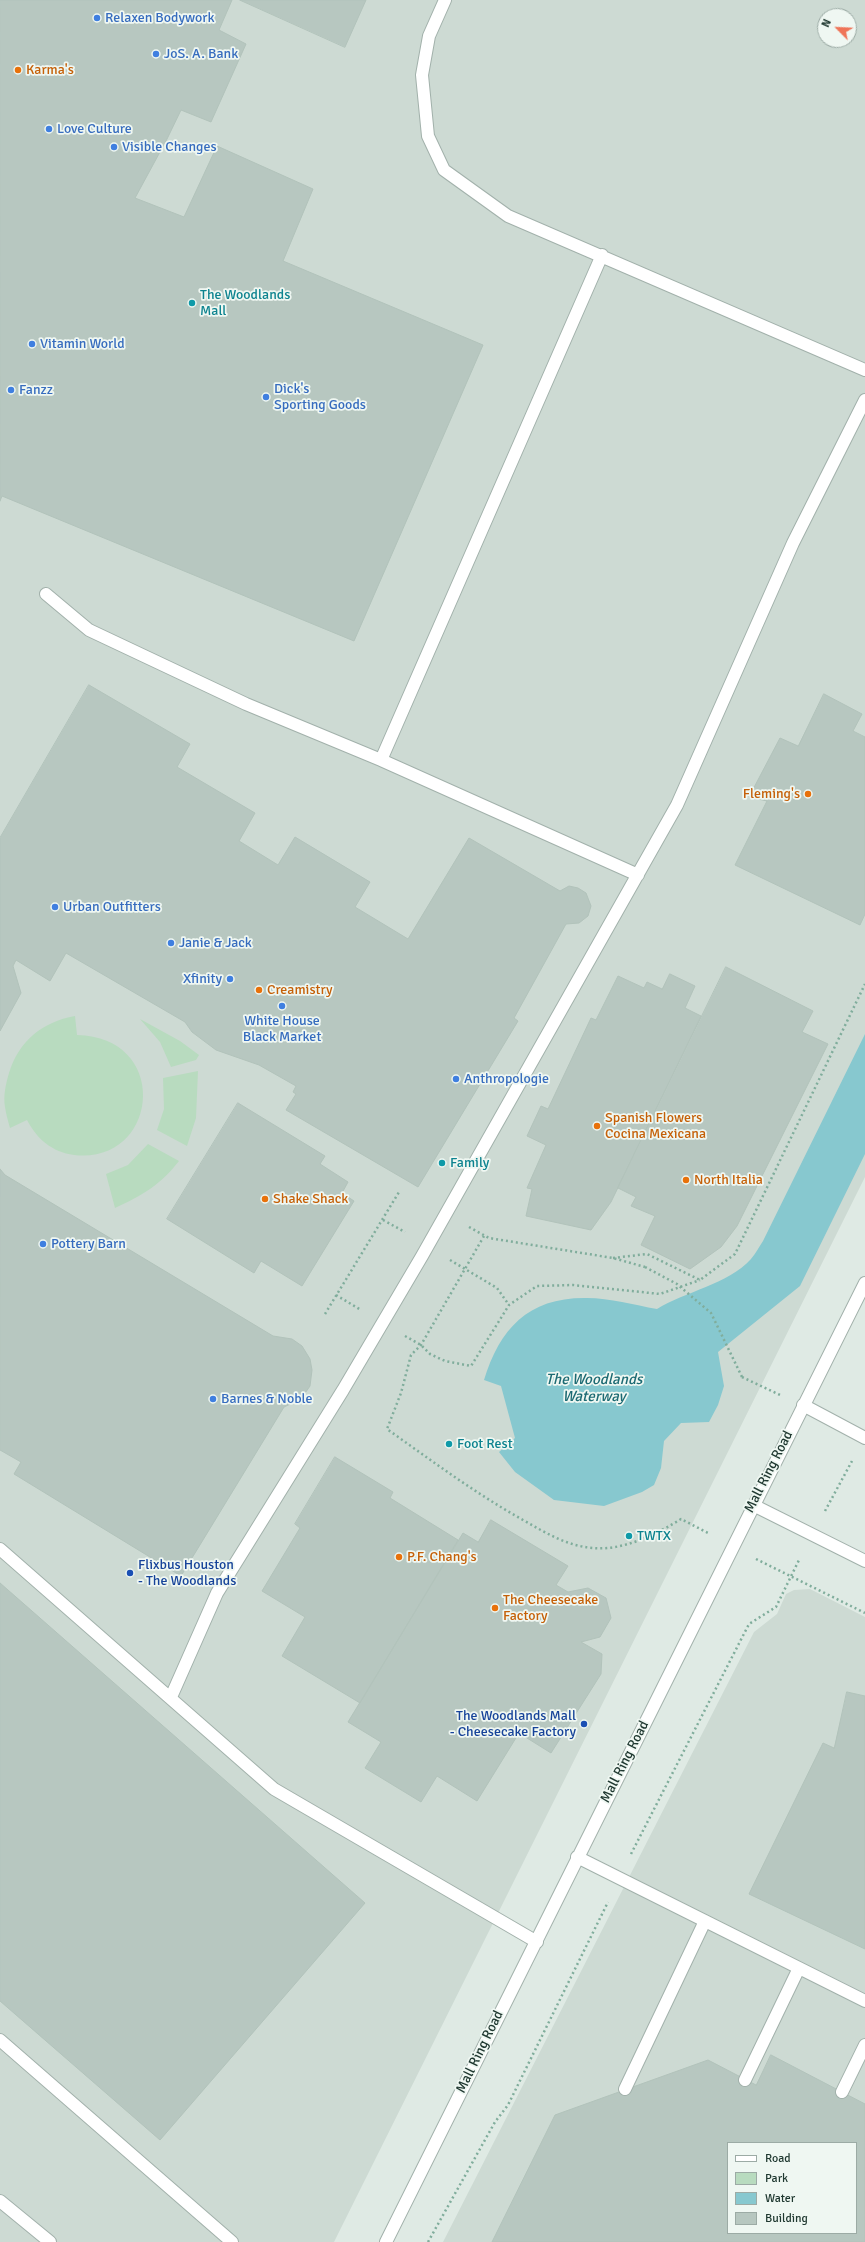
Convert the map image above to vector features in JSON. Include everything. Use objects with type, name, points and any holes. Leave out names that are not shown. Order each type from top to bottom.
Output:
[{"type":"street","points":[[445,0],[429,36],[422,75],[428,136],[444,170],[508,216],[602,255],[865,370]]},
{"type":"street","points":[[381,760],[602,255]]},
{"type":"street","points":[[171,1697],[217,1593],[343,1390],[446,1214],[677,805],[793,544],[865,400]]},
{"type":"street","points":[[46,594],[89,630],[246,704],[381,760],[638,874]]},
{"type":"street","name":"Mall Ring Road","points":[[386,2242],[537,1942],[577,1857],[752,1505],[865,1283]]},
{"type":"street","points":[[803,1405],[865,1438]]},
{"type":"street","points":[[752,1505],[865,1561]]},
{"type":"street","points":[[0,1549],[171,1697],[274,1789],[537,1942]]},
{"type":"street","points":[[577,1857],[865,2001]]},
{"type":"street","points":[[625,2089],[705,1921]]},
{"type":"street","points":[[745,2080],[799,1968]]},
{"type":"street","points":[[0,2040],[232,2242]]},
{"type":"street","points":[[842,2092],[865,2045]]},
{"type":"street","points":[[0,2201],[50,2242]]},
{"type":"path","points":[[471,1366],[509,1304],[537,1286],[573,1285],[660,1294],[700,1280],[735,1254],[865,984]]},
{"type":"path","points":[[325,1314],[399,1192]]},
{"type":"path","points":[[446,1214],[484,1236],[614,1258],[645,1268],[677,1284],[711,1313],[742,1377],[803,1405]]},
{"type":"path","points":[[484,1236],[421,1345],[411,1354],[401,1393],[387,1429],[484,1498],[560,1540],[594,1548],[624,1545],[654,1534],[681,1519],[791,1577],[865,1613]]},
{"type":"path","points":[[614,1258],[647,1254],[700,1280]]},
{"type":"path","points":[[428,2242],[495,2122],[508,2105],[619,1878],[749,1624],[776,1607],[865,1438]]},
{"type":"shaded area","name":"The Woodlands Mall","points":[[0,0],[865,0],[865,1177],[334,2242],[0,2242]]},
{"type":"shaded area","points":[[810,1589],[865,1617],[865,2242],[443,2242],[754,1632],[777,1614],[786,1594],[794,1590]]},
{"type":"green space","points":[[75,1016],[77,1035],[108,1041],[129,1056],[140,1076],[143,1100],[137,1122],[124,1141],[102,1153],[74,1155],[52,1148],[40,1139],[27,1120],[10,1128],[4,1103],[9,1073],[19,1051],[26,1042],[42,1028],[63,1019]]},
{"type":"green space","points":[[140,1019],[180,1041],[199,1055],[196,1060],[171,1067],[160,1042]]},
{"type":"green space","points":[[198,1071],[196,1118],[187,1146],[157,1130],[164,1109],[163,1078]]},
{"type":"green space","points":[[148,1144],[179,1161],[165,1177],[150,1189],[115,1208],[106,1174],[128,1165]]},
{"type":"water","name":"The Woodlands Waterway","points":[[865,1034],[865,1154],[800,1286],[718,1352],[724,1386],[718,1405],[709,1422],[681,1423],[664,1441],[661,1468],[654,1485],[642,1492],[604,1506],[554,1500],[515,1472],[499,1452],[515,1438],[501,1386],[484,1380],[499,1345],[508,1331],[520,1319],[533,1310],[549,1303],[567,1299],[604,1299],[657,1309],[681,1297],[718,1282],[741,1268],[751,1259],[763,1241]]},
{"type":"building","name":"The Woodlands Mall","points":[[0,0],[232,0],[219,30],[246,44],[211,122],[181,110],[135,198],[184,217],[217,146],[313,189],[283,261],[483,345],[354,641],[2,496],[0,501]]},
{"type":"building","points":[[240,0],[366,0],[345,47]]},
{"type":"building","points":[[89,685],[190,744],[177,767],[255,813],[239,841],[278,865],[295,837],[370,882],[355,907],[408,939],[469,838],[560,891],[569,886],[578,888],[586,893],[591,906],[588,916],[579,923],[566,924],[514,1018],[518,1021],[418,1187],[286,1110],[296,1094],[293,1092],[296,1086],[259,1065],[216,1050],[192,1032],[185,1022],[66,953],[50,981],[16,960],[13,966],[21,993],[0,1031],[0,838]]},
{"type":"building","points":[[824,694],[862,714],[853,731],[865,737],[865,914],[860,925],[735,865],[767,801],[749,797],[780,738],[798,746]]},
{"type":"building","points":[[726,967],[813,1011],[802,1032],[828,1044],[737,1226],[721,1247],[690,1269],[641,1245],[655,1216],[631,1206],[636,1197],[618,1188]]},
{"type":"building","points":[[670,974],[695,986],[685,1008],[701,1016],[611,1202],[591,1230],[526,1216],[532,1189],[527,1188],[546,1145],[527,1136],[541,1106],[548,1109],[591,1018],[596,1020],[618,976],[644,988],[647,982],[662,989]]},
{"type":"building","points":[[238,1103],[325,1156],[320,1164],[348,1182],[342,1193],[354,1201],[302,1286],[261,1261],[254,1273],[167,1219]]},
{"type":"building","points":[[0,1169],[5,1175],[273,1336],[292,1339],[302,1346],[310,1359],[312,1370],[310,1386],[301,1399],[284,1407],[181,1576],[14,1474],[21,1462],[0,1450]]},
{"type":"building","points":[[335,1457],[393,1492],[390,1498],[458,1540],[360,1703],[282,1656],[305,1617],[262,1591],[300,1528],[295,1524]]},
{"type":"building","points":[[491,1520],[568,1566],[556,1585],[568,1592],[588,1588],[606,1598],[611,1618],[600,1637],[581,1642],[602,1654],[601,1674],[551,1753],[519,1733],[477,1801],[437,1776],[421,1802],[365,1768],[381,1742],[348,1722],[463,1533],[478,1542]]},
{"type":"building","points":[[0,1583],[365,1903],[160,2140],[0,2001]]},
{"type":"building","points":[[847,1692],[865,1696],[865,1949],[749,1894],[823,1743],[834,1748]]},
{"type":"building","points":[[771,2055],[865,2104],[865,2242],[492,2242],[555,2115],[708,2060],[756,2085]]},
{"type":"place","name":"Relaxen Bodywork","points":[[97,18]]},
{"type":"place","name":"JoS. A. Bank","points":[[156,54]]},
{"type":"place","name":"Karma's","points":[[18,70]]},
{"type":"place","name":"Love Culture","points":[[49,129]]},
{"type":"place","name":"Visible Changes","points":[[114,147]]},
{"type":"place","name":"The Woodlands Mall","points":[[192,303]]},
{"type":"place","name":"Vitamin World","points":[[32,344]]},
{"type":"place","name":"Fanzz","points":[[11,390]]},
{"type":"place","name":"Dick's Sporting Goods","points":[[266,397]]},
{"type":"place","name":"Fleming's","points":[[808,794]]},
{"type":"place","name":"Urban Outfitters","points":[[55,907]]},
{"type":"place","name":"Janie & Jack","points":[[171,943]]},
{"type":"place","name":"Xfinity","points":[[230,979]]},
{"type":"place","name":"Creamistry","points":[[259,990]]},
{"type":"place","name":"White House Black Market","points":[[282,1006]]},
{"type":"place","name":"Anthropologie","points":[[456,1079]]},
{"type":"place","name":"Spanish Flowers Cocina Mexicana","points":[[597,1126]]},
{"type":"place","name":"Family","points":[[442,1163]]},
{"type":"place","name":"North Italia","points":[[686,1180]]},
{"type":"place","name":"Shake Shack","points":[[265,1199]]},
{"type":"place","name":"Pottery Barn","points":[[43,1244]]},
{"type":"place","name":"Barnes & Noble","points":[[213,1399]]},
{"type":"place","name":"Foot Rest","points":[[449,1444]]},
{"type":"place","name":"TWTX","points":[[629,1536]]},
{"type":"place","name":"P.F. Chang's","points":[[399,1557]]},
{"type":"place","name":"Flixbus Houston - The Woodlands","points":[[130,1573]]},
{"type":"place","name":"The Cheesecake Factory","points":[[495,1608]]},
{"type":"place","name":"The Woodlands Mall - Cheesecake Factory","points":[[584,1724]]}]
